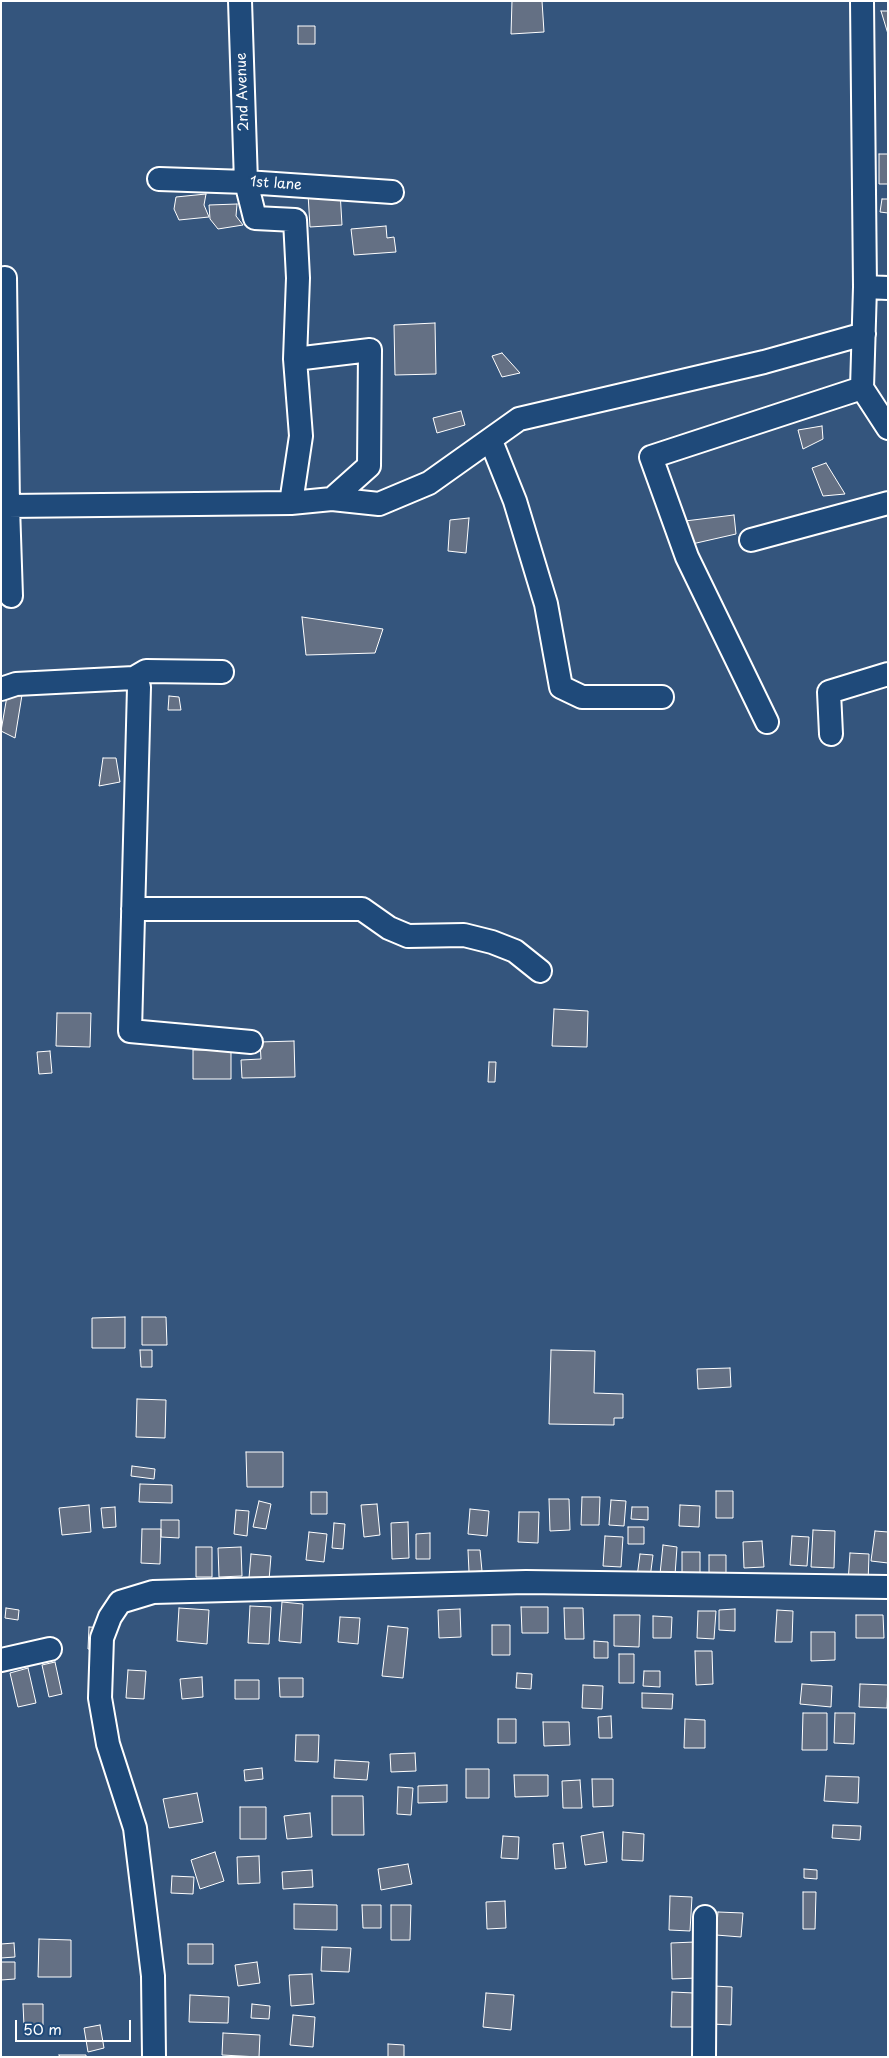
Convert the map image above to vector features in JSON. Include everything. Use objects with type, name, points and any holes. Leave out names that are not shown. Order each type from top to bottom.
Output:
[{"type":"street","name":"2nd Avenue","points":[[240,1],[246,182],[255,218],[295,220],[298,278],[295,359]]},
{"type":"street","points":[[862,1],[865,287],[862,388],[888,428]]},
{"type":"street","name":"1st lane","points":[[159,179],[246,182],[392,192]]},
{"type":"street","points":[[5,278],[11,596]]},
{"type":"street","points":[[865,287],[888,288]]},
{"type":"street","points":[[8,506],[291,503],[332,499],[379,504],[429,483],[491,441],[519,419],[764,362],[864,334]]},
{"type":"street","points":[[291,503],[301,436],[295,359],[370,350],[369,466],[332,499]]},
{"type":"street","points":[[767,722],[688,557],[651,457],[862,388]]},
{"type":"street","points":[[491,441],[516,501],[546,604],[561,687],[582,697],[662,697]]},
{"type":"street","points":[[751,540],[888,503]]},
{"type":"street","points":[[1,689],[16,684],[134,678],[146,671],[222,672]]},
{"type":"street","points":[[830,734],[829,692],[888,674]]},
{"type":"street","points":[[134,678],[139,687],[130,1030],[251,1042]]},
{"type":"street","points":[[133,909],[362,910],[389,928],[408,936],[464,935],[492,942],[515,951],[540,971]]},
{"type":"street","points":[[154,2057],[153,1976],[135,1828],[108,1744],[100,1698],[102,1638],[110,1617],[120,1602],[153,1592],[526,1582],[888,1587]]},
{"type":"street","points":[[1,1660],[50,1649]]},
{"type":"street","points":[[704,1917],[704,2057]]},
{"type":"building","points":[[512,1],[542,1],[544,32],[511,34]]},
{"type":"building","points":[[881,11],[888,11],[888,34]]},
{"type":"building","points":[[298,26],[315,26],[315,44],[298,44]]},
{"type":"building","points":[[879,154],[888,154],[888,184],[879,184]]},
{"type":"building","points":[[340,191],[342,225],[310,227],[308,194]]},
{"type":"building","points":[[206,194],[204,205],[209,217],[179,220],[174,209],[176,197]]},
{"type":"building","points":[[882,199],[888,199],[888,213],[880,212]]},
{"type":"building","points":[[237,204],[236,216],[243,225],[218,229],[210,219],[209,205]]},
{"type":"building","points":[[386,226],[387,238],[394,237],[396,252],[354,255],[351,229]]},
{"type":"building","points":[[435,323],[436,374],[395,375],[394,325]]},
{"type":"building","points":[[502,353],[520,373],[502,377],[492,356]]},
{"type":"building","points":[[461,411],[465,425],[437,433],[433,418]]},
{"type":"building","points":[[822,426],[823,439],[803,449],[798,430]]},
{"type":"building","points":[[826,463],[845,494],[823,496],[812,468]]},
{"type":"building","points":[[734,515],[736,534],[692,544],[685,521]]},
{"type":"building","points":[[469,518],[466,553],[448,551],[450,520]]},
{"type":"building","points":[[302,617],[383,629],[375,653],[306,655]]},
{"type":"building","points":[[22,695],[15,738],[1,731],[7,696]]},
{"type":"building","points":[[169,696],[179,697],[181,710],[168,710]]},
{"type":"building","points":[[103,758],[116,758],[120,782],[99,786]]},
{"type":"building","points":[[554,1009],[588,1011],[587,1047],[552,1046]]},
{"type":"building","points":[[57,1013],[91,1013],[90,1047],[56,1046]]},
{"type":"building","points":[[294,1041],[295,1077],[242,1078],[241,1060],[261,1059],[260,1042]]},
{"type":"building","points":[[193,1050],[231,1050],[231,1079],[193,1079]]},
{"type":"building","points":[[50,1051],[52,1073],[39,1074],[37,1052]]},
{"type":"building","points":[[489,1062],[496,1062],[495,1082],[488,1082]]},
{"type":"building","points":[[125,1317],[125,1348],[92,1348],[92,1318]]},
{"type":"building","points":[[142,1317],[166,1317],[167,1345],[142,1345]]},
{"type":"building","points":[[140,1350],[152,1350],[152,1367],[141,1367]]},
{"type":"building","points":[[551,1350],[595,1351],[594,1393],[623,1394],[623,1418],[614,1418],[614,1425],[549,1424]]},
{"type":"building","points":[[730,1368],[731,1387],[698,1389],[697,1369]]},
{"type":"building","points":[[137,1399],[166,1400],[165,1438],[136,1437]]},
{"type":"building","points":[[246,1452],[283,1452],[283,1487],[247,1487]]},
{"type":"building","points":[[132,1466],[155,1469],[154,1479],[131,1476]]},
{"type":"building","points":[[140,1484],[172,1485],[172,1503],[139,1502]]},
{"type":"building","points":[[716,1491],[733,1491],[733,1518],[716,1518]]},
{"type":"building","points":[[311,1492],[327,1492],[327,1514],[311,1514]]},
{"type":"building","points":[[582,1497],[600,1497],[599,1525],[581,1525]]},
{"type":"building","points":[[549,1499],[569,1499],[570,1530],[550,1531]]},
{"type":"building","points":[[611,1500],[626,1501],[624,1526],[609,1525]]},
{"type":"building","points":[[259,1501],[271,1504],[266,1529],[253,1527]]},
{"type":"building","points":[[377,1504],[380,1535],[364,1537],[361,1505]]},
{"type":"building","points":[[89,1505],[91,1532],[62,1535],[59,1508]]},
{"type":"building","points":[[680,1505],[700,1506],[699,1527],[679,1526]]},
{"type":"building","points":[[115,1507],[116,1527],[103,1528],[101,1508]]},
{"type":"building","points":[[632,1507],[648,1507],[648,1520],[631,1519]]},
{"type":"building","points":[[470,1509],[489,1511],[487,1536],[468,1534]]},
{"type":"building","points":[[236,1510],[249,1511],[247,1536],[234,1534]]},
{"type":"building","points":[[519,1512],[539,1512],[538,1543],[518,1542]]},
{"type":"building","points":[[161,1520],[179,1520],[179,1538],[161,1537]]},
{"type":"building","points":[[408,1522],[409,1558],[392,1559],[391,1523]]},
{"type":"building","points":[[334,1523],[345,1524],[343,1549],[332,1548]]},
{"type":"building","points":[[628,1527],[644,1527],[644,1544],[628,1544]]},
{"type":"building","points":[[142,1529],[161,1529],[160,1564],[141,1563]]},
{"type":"building","points":[[813,1530],[835,1531],[834,1568],[811,1567]]},
{"type":"building","points":[[875,1531],[888,1532],[888,1563],[871,1561]]},
{"type":"building","points":[[309,1532],[327,1534],[324,1562],[306,1560]]},
{"type":"building","points":[[430,1533],[430,1559],[416,1559],[416,1534]]},
{"type":"building","points":[[605,1536],[623,1537],[621,1567],[603,1566]]},
{"type":"building","points":[[792,1536],[809,1537],[807,1566],[790,1565]]},
{"type":"building","points":[[762,1541],[764,1567],[744,1568],[743,1542]]},
{"type":"building","points":[[663,1545],[677,1547],[675,1575],[660,1574]]},
{"type":"building","points":[[196,1547],[212,1547],[212,1577],[196,1577]]},
{"type":"building","points":[[241,1547],[242,1576],[219,1577],[218,1548]]},
{"type":"building","points":[[468,1550],[480,1550],[482,1571],[469,1572]]},
{"type":"building","points":[[682,1552],[700,1552],[700,1582],[682,1582]]},
{"type":"building","points":[[850,1553],[869,1554],[868,1584],[848,1583]]},
{"type":"building","points":[[251,1554],[271,1556],[269,1580],[249,1578]]},
{"type":"building","points":[[640,1554],[653,1555],[650,1578],[637,1577]]},
{"type":"building","points":[[709,1555],[726,1555],[726,1577],[709,1577]]},
{"type":"building","points":[[282,1602],[303,1604],[301,1643],[279,1641]]},
{"type":"building","points":[[250,1606],[271,1607],[269,1644],[248,1643]]},
{"type":"building","points":[[521,1607],[548,1607],[548,1633],[522,1633]]},
{"type":"building","points":[[6,1608],[19,1610],[18,1620],[5,1618]]},
{"type":"building","points":[[179,1608],[209,1610],[207,1644],[177,1641]]},
{"type":"building","points":[[564,1608],[583,1608],[584,1639],[565,1639]]},
{"type":"building","points":[[460,1609],[461,1637],[439,1638],[438,1610]]},
{"type":"building","points":[[735,1609],[735,1631],[719,1630],[719,1610]]},
{"type":"building","points":[[777,1610],[793,1611],[792,1642],[775,1642]]},
{"type":"building","points":[[698,1611],[716,1611],[714,1639],[697,1638]]},
{"type":"building","points":[[614,1615],[640,1615],[639,1647],[614,1646]]},
{"type":"building","points":[[856,1615],[883,1615],[884,1638],[856,1638]]},
{"type":"building","points":[[653,1616],[672,1617],[671,1638],[653,1638]]},
{"type":"building","points":[[340,1617],[360,1618],[358,1644],[338,1642]]},
{"type":"building","points":[[492,1625],[510,1625],[510,1655],[492,1655]]},
{"type":"building","points":[[388,1626],[408,1628],[403,1678],[382,1676]]},
{"type":"building","points":[[89,1627],[107,1628],[106,1650],[88,1649]]},
{"type":"building","points":[[811,1632],[835,1632],[835,1660],[811,1661]]},
{"type":"building","points":[[594,1641],[608,1642],[608,1658],[594,1658]]},
{"type":"building","points":[[695,1651],[712,1651],[713,1684],[696,1685]]},
{"type":"building","points":[[619,1654],[634,1654],[634,1683],[619,1683]]},
{"type":"building","points":[[55,1662],[62,1694],[49,1697],[42,1665]]},
{"type":"building","points":[[28,1668],[36,1703],[18,1707],[10,1673]]},
{"type":"building","points":[[128,1670],[146,1671],[144,1699],[126,1698]]},
{"type":"building","points":[[644,1671],[660,1671],[660,1687],[643,1686]]},
{"type":"building","points":[[517,1673],[532,1674],[531,1689],[516,1688]]},
{"type":"building","points":[[202,1677],[203,1697],[182,1699],[180,1679]]},
{"type":"building","points":[[279,1678],[303,1678],[303,1697],[280,1697]]},
{"type":"building","points":[[235,1680],[259,1680],[259,1699],[235,1699]]},
{"type":"building","points":[[802,1684],[832,1686],[831,1707],[800,1704]]},
{"type":"building","points":[[860,1684],[888,1685],[887,1708],[859,1707]]},
{"type":"building","points":[[583,1685],[603,1686],[602,1709],[582,1708]]},
{"type":"building","points":[[642,1693],[673,1694],[672,1709],[642,1708]]},
{"type":"building","points":[[803,1713],[827,1713],[827,1750],[802,1750]]},
{"type":"building","points":[[835,1713],[855,1713],[854,1744],[834,1743]]},
{"type":"building","points":[[611,1716],[612,1738],[599,1738],[598,1717]]},
{"type":"building","points":[[498,1719],[516,1719],[516,1743],[498,1743]]},
{"type":"building","points":[[685,1719],[705,1720],[705,1748],[684,1748]]},
{"type":"building","points":[[543,1722],[569,1722],[570,1745],[544,1746]]},
{"type":"building","points":[[296,1735],[319,1735],[318,1762],[295,1761]]},
{"type":"building","points":[[415,1753],[416,1771],[391,1772],[390,1754]]},
{"type":"building","points":[[335,1760],[369,1762],[367,1780],[334,1778]]},
{"type":"building","points":[[262,1768],[263,1779],[245,1781],[244,1770]]},
{"type":"building","points":[[466,1769],[489,1769],[489,1798],[466,1798]]},
{"type":"building","points":[[514,1775],[548,1775],[548,1796],[515,1797]]},
{"type":"building","points":[[826,1776],[859,1777],[858,1803],[824,1801]]},
{"type":"building","points":[[592,1779],[613,1779],[613,1806],[593,1807]]},
{"type":"building","points":[[580,1780],[582,1808],[563,1808],[562,1781]]},
{"type":"building","points":[[447,1785],[447,1802],[418,1803],[418,1786]]},
{"type":"building","points":[[398,1787],[413,1788],[411,1815],[397,1814]]},
{"type":"building","points":[[197,1793],[203,1822],[169,1828],[163,1799]]},
{"type":"building","points":[[332,1796],[363,1796],[364,1835],[332,1835]]},
{"type":"building","points":[[240,1807],[266,1807],[266,1839],[240,1839]]},
{"type":"building","points":[[310,1813],[312,1837],[287,1839],[284,1816]]},
{"type":"building","points":[[833,1825],[861,1826],[860,1840],[832,1838]]},
{"type":"building","points":[[603,1832],[607,1862],[585,1865],[581,1836]]},
{"type":"building","points":[[623,1832],[644,1834],[643,1861],[622,1860]]},
{"type":"building","points":[[503,1836],[519,1837],[518,1859],[501,1858]]},
{"type":"building","points":[[563,1843],[566,1868],[555,1869],[553,1844]]},
{"type":"building","points":[[215,1852],[224,1881],[200,1889],[191,1860]]},
{"type":"building","points":[[259,1856],[260,1883],[238,1884],[237,1857]]},
{"type":"building","points":[[408,1864],[412,1884],[381,1890],[378,1869]]},
{"type":"building","points":[[804,1869],[817,1870],[817,1879],[804,1878]]},
{"type":"building","points":[[312,1870],[313,1887],[283,1889],[282,1872]]},
{"type":"building","points":[[172,1876],[194,1877],[193,1894],[171,1893]]},
{"type":"building","points":[[803,1892],[816,1892],[815,1929],[803,1929]]},
{"type":"building","points":[[670,1896],[692,1897],[690,1931],[669,1930]]},
{"type":"building","points":[[505,1901],[506,1928],[487,1929],[486,1902]]},
{"type":"building","points":[[294,1904],[337,1905],[337,1930],[294,1929]]},
{"type":"building","points":[[362,1905],[381,1905],[381,1928],[363,1928]]},
{"type":"building","points":[[391,1905],[411,1905],[410,1940],[391,1940]]},
{"type":"building","points":[[718,1912],[743,1913],[741,1937],[716,1935]]},
{"type":"building","points":[[39,1939],[71,1940],[71,1977],[38,1977]]},
{"type":"building","points":[[695,1942],[697,1978],[672,1979],[671,1943]]},
{"type":"building","points":[[14,1943],[15,1957],[1,1958],[1,1944]]},
{"type":"building","points":[[188,1944],[213,1944],[213,1964],[188,1964]]},
{"type":"building","points":[[322,1947],[351,1948],[349,1972],[321,1971]]},
{"type":"building","points":[[1,1962],[15,1962],[15,1979],[1,1980]]},
{"type":"building","points":[[257,1962],[260,1983],[238,1986],[235,1965]]},
{"type":"building","points":[[312,1974],[314,2004],[291,2006],[289,1975]]},
{"type":"building","points":[[714,1986],[732,1987],[731,2025],[712,2024]]},
{"type":"building","points":[[672,1992],[694,1993],[693,2027],[671,2027]]},
{"type":"building","points":[[486,1993],[514,1995],[511,2030],[483,2027]]},
{"type":"building","points":[[190,1995],[229,1997],[228,2023],[189,2022]]},
{"type":"building","points":[[23,2004],[43,2004],[43,2025],[24,2026]]},
{"type":"building","points":[[252,2004],[270,2006],[269,2019],[251,2018]]},
{"type":"building","points":[[293,2015],[315,2017],[313,2047],[290,2045]]},
{"type":"building","points":[[100,2025],[104,2048],[88,2052],[84,2028]]},
{"type":"building","points":[[223,2033],[260,2035],[259,2057],[222,2055]]},
{"type":"building","points":[[388,2044],[404,2045],[404,2057],[388,2057]]},
{"type":"building","points":[[59,2055],[86,2055],[86,2057],[60,2057]]}]
